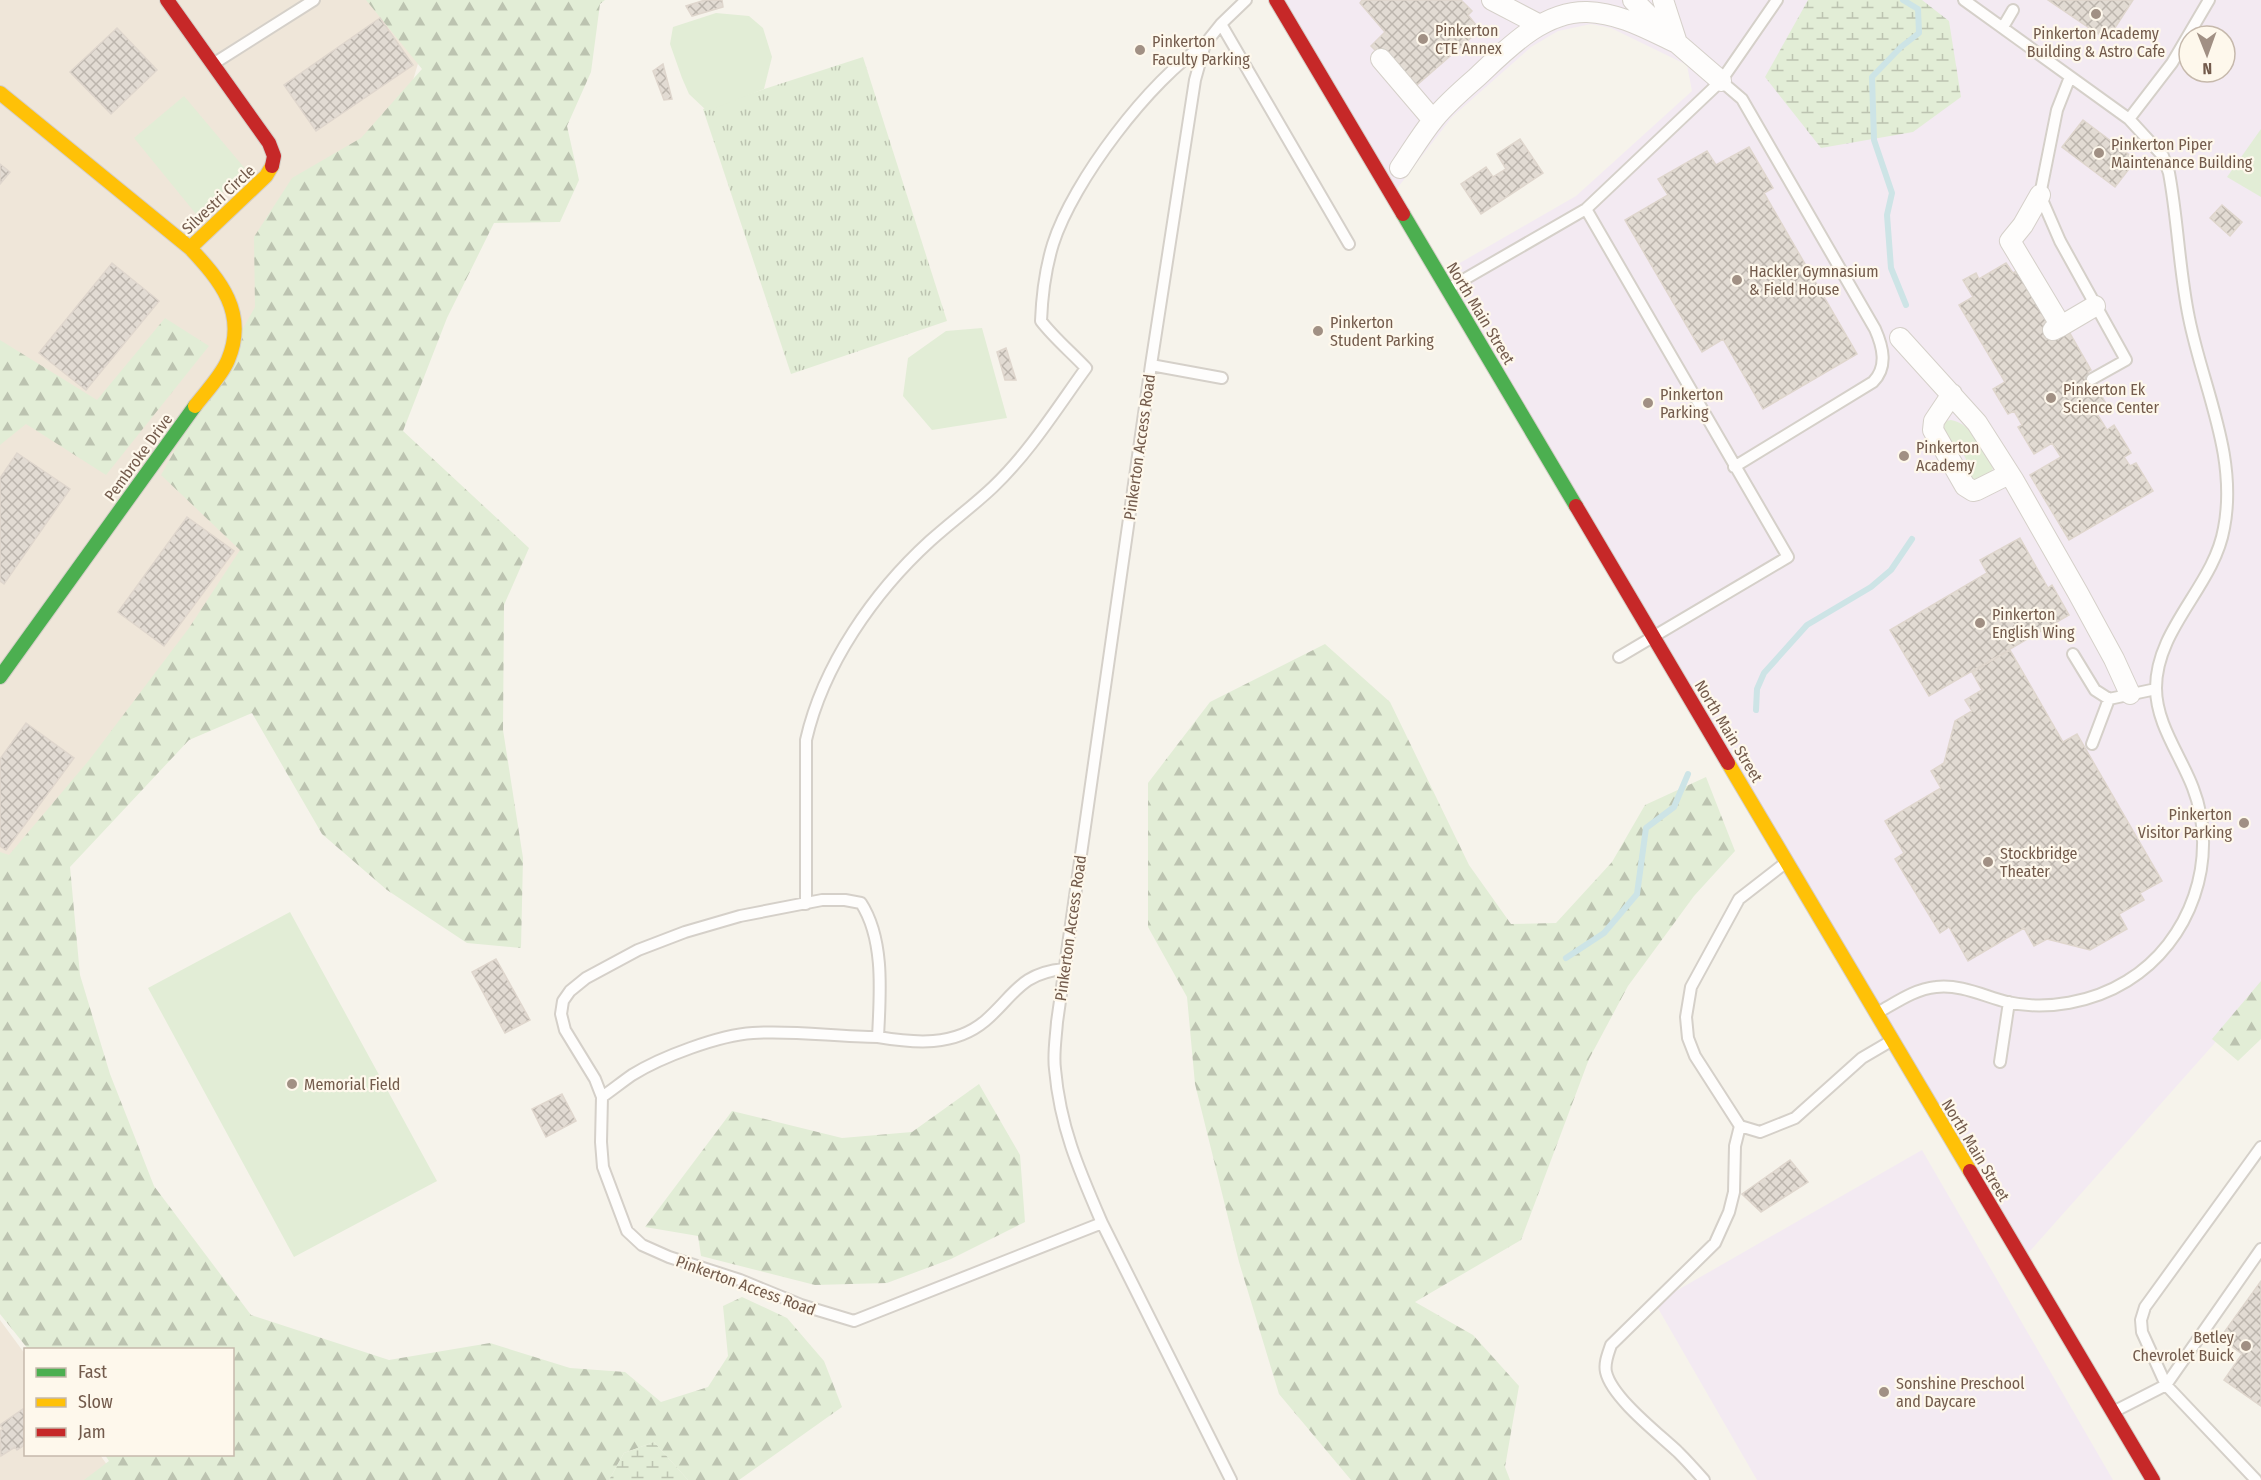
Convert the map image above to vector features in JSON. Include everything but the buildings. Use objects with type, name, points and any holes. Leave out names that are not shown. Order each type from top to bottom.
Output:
[{"type":"main road","name":"Silvestri Circle","points":[[0,93],[190,248],[266,176],[274,164],[274,158],[269,143],[167,0]]},
{"type":"main road","name":"North Main Street","points":[[1276,0],[2152,1480]]},
{"type":"main road","name":"Pembroke Drive","points":[[0,677],[228,360],[234,342],[233,306],[227,290],[190,248]]},
{"type":"street","points":[[1492,0],[1540,26]]},
{"type":"street","points":[[1633,0],[1677,43],[1721,81]]},
{"type":"street","points":[[1663,0],[1677,43]]},
{"type":"street","points":[[1400,168],[1433,120],[1448,104],[1514,43],[1540,26],[1566,15],[1585,12],[1608,14],[1635,23],[1677,43]]},
{"type":"street","points":[[1381,59],[1433,120]]},
{"type":"street","points":[[2040,195],[2023,225],[2010,241],[2057,328],[2096,306]]},
{"type":"street","points":[[1900,338],[1977,423],[2009,474],[2114,659],[2130,694]]},
{"type":"street","points":[[1952,394],[1934,421],[1933,430],[1965,486],[1973,491],[1977,490],[2009,474]]},
{"type":"lane","points":[[213,64],[314,0]]},
{"type":"lane","name":"Pinkerton Access Road","points":[[602,1097],[603,1167],[627,1231],[642,1245],[669,1257],[740,1280],[832,1316],[854,1321],[1102,1223],[1074,1158],[1061,1117],[1054,1066],[1056,1022],[1151,365],[1195,80],[1205,44],[1221,24],[1246,0]]},
{"type":"lane","points":[[1448,289],[1586,209],[1721,81],[1777,0]]},
{"type":"lane","points":[[1877,1014],[1914,992],[1935,987],[1956,988],[2009,1002],[2044,1005],[2066,1003],[2108,991],[2127,981],[2161,954],[2186,916],[2200,874],[2203,830],[2193,787],[2163,721],[2156,689],[2158,668],[2168,641],[2217,552],[2224,533],[2228,489],[2220,438],[2188,316],[2169,173],[2163,156],[2129,119],[1964,0]]},
{"type":"lane","points":[[2129,119],[2172,63],[2209,0]]},
{"type":"lane","points":[[2002,27],[2013,10]]},
{"type":"lane","points":[[1221,24],[1349,244]]},
{"type":"lane","points":[[806,903],[806,740],[810,722],[827,679],[853,633],[877,598],[929,542],[994,486],[1029,445],[1086,368],[1065,345],[1050,334],[1041,321],[1046,268],[1063,217],[1081,185],[1135,111],[1173,69],[1205,44]]},
{"type":"lane","points":[[2070,77],[2057,110],[2040,195],[2060,241],[2126,360],[2092,379]]},
{"type":"lane","points":[[1721,81],[1733,90],[1747,109],[1875,329],[1882,355],[1880,375],[1873,382],[1734,467]]},
{"type":"lane","points":[[1586,209],[1788,557],[1619,657]]},
{"type":"lane","points":[[1151,365],[1222,378]]},
{"type":"lane","points":[[2073,654],[2095,690],[2109,699],[2156,689]]},
{"type":"lane","points":[[2092,744],[2109,699]]},
{"type":"lane","points":[[1787,862],[1739,899],[1691,987],[1686,1017],[1688,1038],[1695,1056],[1740,1126],[1760,1132],[1795,1118],[1862,1058],[1892,1040]]},
{"type":"lane","points":[[878,1037],[879,971],[872,928],[861,903],[845,900],[822,900],[740,916],[685,932],[638,950],[586,978],[570,991],[563,1001],[561,1014],[565,1030],[595,1079],[602,1097],[633,1075],[675,1055],[723,1038],[751,1033],[784,1032],[926,1042],[956,1036],[985,1021],[1023,983],[1047,970],[1064,969]]},
{"type":"lane","points":[[2000,1062],[2009,1002]]},
{"type":"lane","points":[[1704,1480],[1613,1387],[1606,1372],[1606,1357],[1611,1345],[1715,1243],[1729,1212],[1735,1146],[1740,1126]]},
{"type":"lane","points":[[2256,1480],[2166,1385],[2142,1332],[2141,1320],[2145,1307],[2261,1147]]},
{"type":"lane","points":[[1102,1223],[1231,1480]]},
{"type":"lane","points":[[2112,1412],[2166,1385],[2261,1249]]},
{"type":"shaded area","points":[[0,0],[382,0],[420,57],[263,577],[0,874]]},
{"type":"shaded area","name":"Pinkerton Academy","points":[[1276,0],[2261,0],[2261,991],[2022,1260],[1439,275],[1576,196],[1692,91],[1687,65],[1611,28],[1591,24],[1558,31],[1531,47],[1452,117],[1392,195]]},
{"type":"shaded area","name":"Sonshine Preschool and Daycare","points":[[1922,1150],[2113,1480],[1757,1480],[1655,1303]]},
{"type":"shaded area","points":[[0,1320],[24,1353],[24,1456],[101,1456],[118,1480],[0,1480]]},
{"type":"green space","points":[[366,0],[605,0],[600,4],[591,72],[567,126],[579,180],[560,222],[494,223],[447,318],[403,431],[529,548],[504,605],[503,730],[523,858],[521,948],[467,943],[387,890],[322,834],[252,713],[189,740],[70,867],[80,975],[110,1074],[154,1186],[251,1315],[389,1360],[490,1343],[570,1368],[625,1372],[661,1402],[708,1387],[728,1356],[723,1306],[742,1297],[787,1318],[824,1361],[842,1407],[739,1480],[688,1480],[654,1442],[624,1453],[609,1480],[84,1480],[109,1461],[106,1456],[234,1456],[234,1348],[27,1348],[0,1314],[0,852],[9,855],[90,759],[189,628],[240,550],[161,475],[255,307],[254,237],[292,178],[361,138],[422,69]]},
{"type":"green space","points":[[1808,0],[1922,0],[1949,21],[1961,97],[1913,132],[1821,148],[1765,77]]},
{"type":"green space","points":[[716,13],[749,16],[763,28],[772,57],[764,89],[707,111],[689,94],[670,44],[673,27]]},
{"type":"green space","points":[[863,57],[947,321],[791,374],[703,109]]},
{"type":"green space","points":[[184,96],[247,171],[196,214],[134,138]]},
{"type":"green space","points":[[2261,129],[2261,197],[2227,177]]},
{"type":"green space","points":[[165,318],[209,346],[106,475],[26,424],[0,445],[0,340],[97,400]]},
{"type":"green space","points":[[982,328],[1007,418],[932,430],[903,396],[908,358],[946,331]]},
{"type":"green space","points":[[1945,421],[1959,422],[1971,432],[1993,468],[1978,481],[1974,480],[1965,465],[1966,459],[1958,445],[1953,444],[1944,429]]},
{"type":"green space","points":[[1325,644],[1390,702],[1469,865],[1511,924],[1556,923],[1612,862],[1645,805],[1706,777],[1735,851],[1694,896],[1628,986],[1589,1059],[1521,1240],[1415,1302],[1473,1335],[1519,1386],[1505,1467],[1510,1480],[1351,1480],[1279,1394],[1239,1262],[1195,1084],[1187,997],[1148,927],[1148,783],[1210,702]]},
{"type":"green space","name":"Memorial Field","points":[[290,912],[437,1181],[294,1257],[148,988]]},
{"type":"green space","points":[[2261,981],[2261,1039],[2238,1061],[2212,1039]]},
{"type":"green space","points":[[979,1084],[1020,1155],[1025,1222],[951,1259],[887,1283],[815,1285],[701,1256],[698,1236],[645,1227],[732,1111],[842,1138],[912,1132]]},
{"type":"green space","points":[[654,1442],[688,1480],[609,1480],[624,1453]]},
{"type":"waterway","points":[[1903,0],[1918,9],[1919,33],[1901,47],[1872,77],[1874,140],[1892,193],[1887,215],[1891,268],[1906,305]]},
{"type":"waterway","points":[[1756,710],[1757,689],[1764,673],[1807,625],[1871,587],[1891,570],[1912,539]]},
{"type":"waterway","points":[[1566,958],[1604,933],[1637,894],[1646,828],[1674,807],[1688,774]]},
{"type":"traffic: fast","points":[[1403,214],[1576,506]]},
{"type":"traffic: fast","points":[[0,677],[195,406]]},
{"type":"traffic: slow","points":[[0,93],[190,248],[266,176],[272,166]]},
{"type":"traffic: slow","points":[[190,248],[211,272],[228,298],[235,327],[233,343],[225,366],[195,406]]},
{"type":"traffic: slow","points":[[1728,763],[1970,1171]]},
{"type":"traffic: jam","points":[[167,0],[269,143],[274,156],[272,166]]},
{"type":"traffic: jam","points":[[1276,0],[1403,214]]},
{"type":"traffic: jam","points":[[1576,506],[1728,763]]},
{"type":"traffic: jam","points":[[1970,1171],[2153,1480]]},
{"type":"place","name":"Pinkerton Academy Building & Astro Cafe","points":[[2096,14]]},
{"type":"place","name":"Pinkerton CTE Annex","points":[[1423,39]]},
{"type":"place","name":"Pinkerton Faculty Parking","points":[[1140,50]]},
{"type":"place","name":"Pinkerton Piper Maintenance Building","points":[[2099,153]]},
{"type":"place","name":"Hackler Gymnasium & Field House","points":[[1737,280]]},
{"type":"place","name":"Pinkerton Student Parking","points":[[1318,331]]},
{"type":"place","name":"Pinkerton Ek Science Center","points":[[2051,398]]},
{"type":"place","name":"Pinkerton Parking","points":[[1648,403]]},
{"type":"place","name":"Pinkerton Academy","points":[[1904,456]]},
{"type":"place","name":"Pinkerton English Wing","points":[[1980,623]]},
{"type":"place","name":"Pinkerton Visitor Parking","points":[[2244,823]]},
{"type":"place","name":"Stockbridge Theater","points":[[1988,862]]},
{"type":"place","name":"Memorial Field","points":[[292,1084]]},
{"type":"place","name":"Betley Chevrolet Buick","points":[[2246,1346]]},
{"type":"place","name":"Sonshine Preschool and Daycare","points":[[1884,1392]]}]
